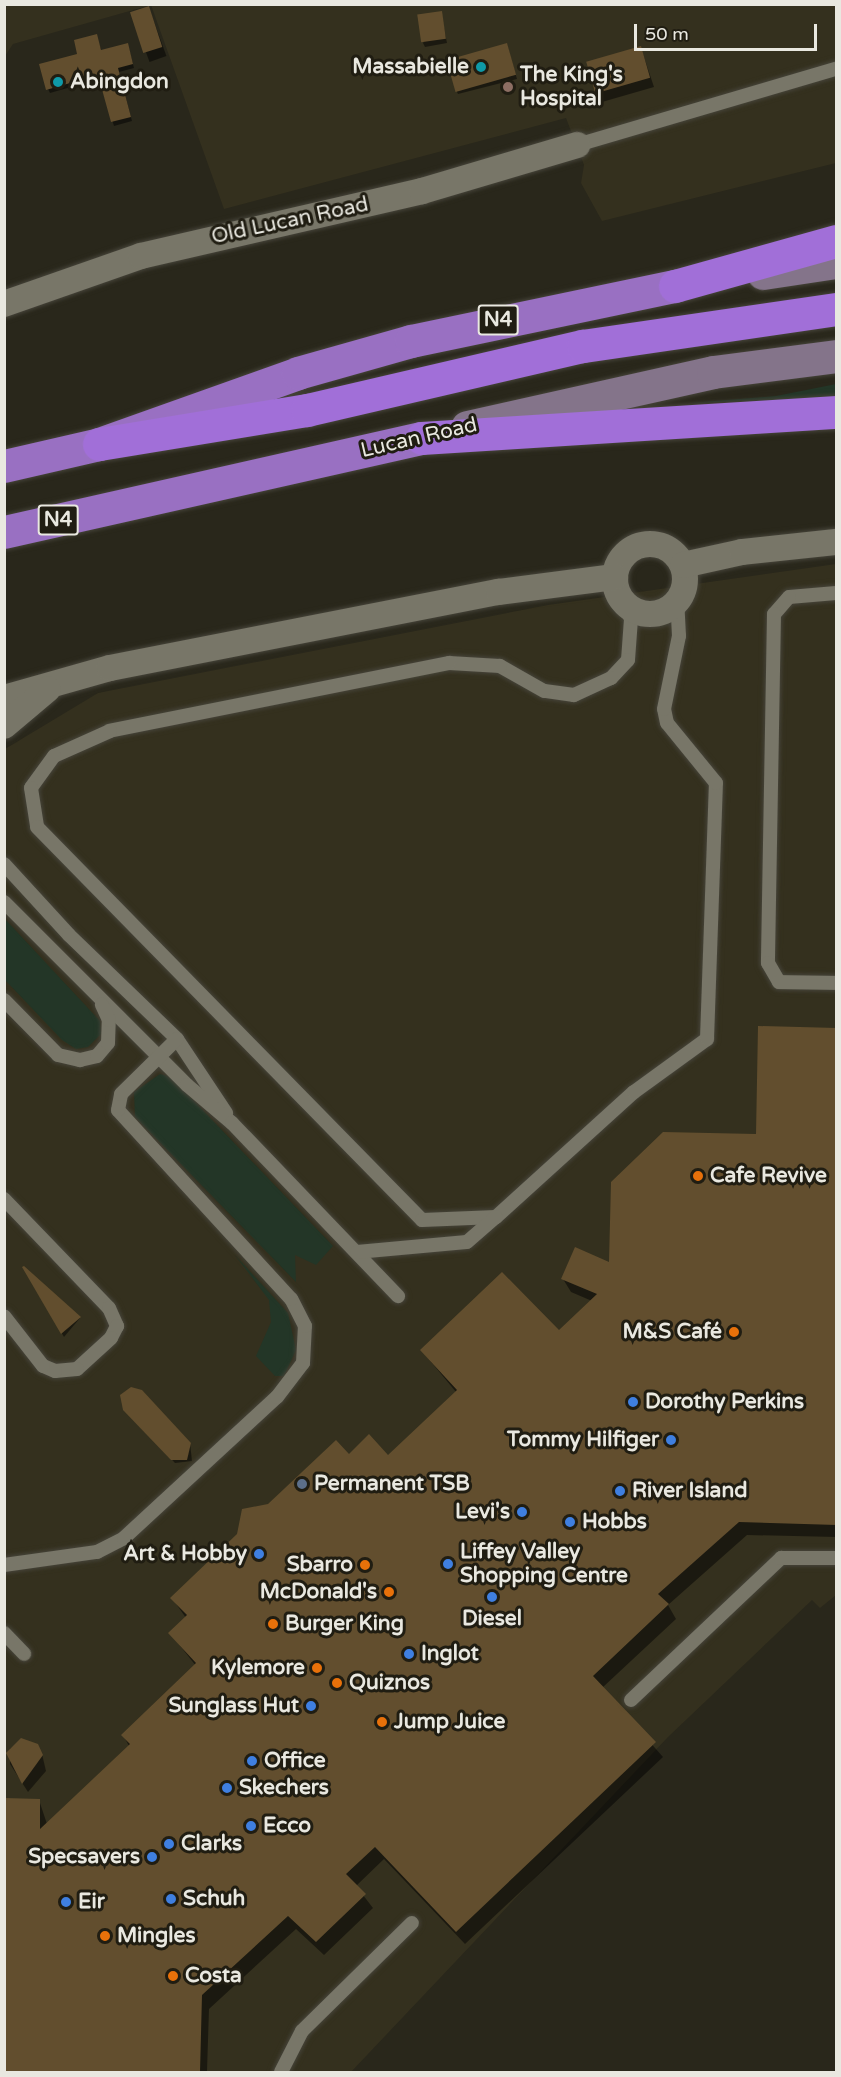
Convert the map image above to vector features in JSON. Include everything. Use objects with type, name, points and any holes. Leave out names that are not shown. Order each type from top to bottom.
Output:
[{"type":"highway","points":[[675,286],[837,241]]},
{"type":"highway","name":"N4","points":[[4,466],[99,444],[298,373],[411,341],[675,286]]},
{"type":"highway","points":[[99,444],[307,410],[583,345],[837,309]]},
{"type":"highway","points":[[422,438],[837,412]]},
{"type":"highway","name":"Lucan Road","points":[[4,532],[422,438]]},
{"type":"main road","points":[[675,286],[837,262]]},
{"type":"main road","name":"Lucan Road","points":[[422,438],[713,372],[837,356]]},
{"type":"street","name":"Old Lucan Road","points":[[4,304],[141,256],[422,192],[577,145]]},
{"type":"street","points":[[683,565],[742,552],[837,542]]},
{"type":"street","points":[[4,698],[57,681],[499,592],[619,589],[649,614],[677,603],[685,585],[683,565],[668,548],[644,544],[623,555],[619,589]]},
{"type":"street","points":[[4,726],[57,681]]},
{"type":"lane","points":[[577,145],[837,69]]},
{"type":"lane","points":[[496,1217],[433,1222],[412,1215],[37,827],[30,788],[54,756],[111,731],[449,663],[500,666],[544,691],[574,695],[611,678],[628,660],[631,619],[619,589]]},
{"type":"lane","points":[[837,593],[789,597],[774,614],[768,963],[779,982],[837,983]]},
{"type":"lane","points":[[357,1252],[467,1242],[634,1092],[701,1048],[711,1028],[716,783],[667,723],[664,709],[679,636],[677,603]]},
{"type":"lane","points":[[4,864],[69,935],[177,1039],[232,1123]]},
{"type":"lane","points":[[4,902],[97,997],[232,1123],[398,1296]]},
{"type":"lane","points":[[4,1000],[58,1055],[86,1060],[102,1052],[110,1031],[97,997]]},
{"type":"lane","points":[[4,1565],[97,1552],[124,1538],[276,1397],[303,1364],[305,1326],[291,1299],[118,1110],[121,1094],[177,1039]]},
{"type":"lane","points":[[4,1199],[109,1308],[117,1326],[111,1338],[77,1369],[55,1371],[44,1366],[4,1316]]},
{"type":"lane","points":[[631,1700],[781,1558],[837,1558]]},
{"type":"lane","points":[[4,1633],[24,1654]]},
{"type":"lane","points":[[281,2073],[302,2031],[412,1923]]},
{"type":"shaded area","points":[[5,5],[151,5],[13,44],[5,56]]},
{"type":"shaded area","name":"The King's Hospital","points":[[151,5],[836,5],[836,163],[602,221],[581,183],[584,165],[566,118],[224,209]]},
{"type":"shaded area","points":[[836,564],[836,1595],[820,1608],[812,1600],[668,1737],[351,2072],[5,2072],[5,749],[98,693],[548,605]]},
{"type":"green space","points":[[836,384],[836,398],[689,403],[776,396]]},
{"type":"green space","points":[[5,919],[100,1021],[101,1034],[88,1047],[76,1049],[62,1040],[5,980]]},
{"type":"green space","points":[[160,1074],[171,1077],[333,1246],[316,1265],[295,1255],[296,1282],[135,1117],[134,1092]]},
{"type":"green space","points":[[235,1255],[288,1313],[296,1350],[284,1376],[275,1376],[256,1356],[271,1322],[269,1300]]},
{"type":"building","points":[[149,6],[162,47],[143,53],[130,12]]},
{"type":"building","points":[[442,11],[446,39],[421,42],[417,14]]},
{"type":"building","name":"Abingdon","points":[[97,34],[101,50],[128,43],[133,64],[118,68],[131,117],[111,122],[98,75],[46,90],[39,64],[77,54],[74,40]]},
{"type":"building","name":"Massabielle","points":[[507,43],[516,75],[456,92],[446,60]]},
{"type":"building","points":[[641,46],[650,78],[595,93],[586,62]]},
{"type":"building","name":"Liffey Valley Shopping Centre","points":[[758,1026],[837,1028],[837,1525],[739,1522],[658,1594],[669,1604],[593,1676],[656,1742],[456,1932],[375,1847],[346,1874],[366,1894],[316,1942],[288,1916],[202,1995],[200,2073],[4,2073],[4,1798],[40,1799],[40,1829],[130,1744],[121,1735],[196,1663],[168,1633],[187,1615],[170,1598],[237,1534],[242,1509],[268,1504],[336,1440],[349,1454],[369,1434],[388,1455],[457,1390],[420,1350],[502,1272],[559,1330],[597,1294],[561,1279],[575,1247],[609,1262],[611,1182],[663,1132],[756,1134]]},
{"type":"building","points":[[24,1266],[81,1317],[61,1334],[22,1267]]},
{"type":"building","points":[[131,1387],[142,1390],[191,1443],[187,1460],[171,1460],[123,1410],[120,1395]]},
{"type":"building","points":[[21,1738],[38,1744],[43,1755],[22,1784],[6,1753]]},
{"type":"place","name":"Massabielle","points":[[481,67]]},
{"type":"place","name":"Abingdon","points":[[58,82]]},
{"type":"place","name":"The King's Hospital","points":[[508,87]]},
{"type":"place","name":"Cafe Revive","points":[[698,1176]]},
{"type":"place","name":"M&S Café","points":[[734,1332]]},
{"type":"place","name":"Dorothy Perkins","points":[[633,1402]]},
{"type":"place","name":"Tommy Hilfiger","points":[[671,1440]]},
{"type":"place","name":"Permanent TSB","points":[[302,1484]]},
{"type":"place","name":"River Island","points":[[620,1491]]},
{"type":"place","name":"Levi's","points":[[522,1512]]},
{"type":"place","name":"Hobbs","points":[[570,1522]]},
{"type":"place","name":"Art & Hobby","points":[[259,1554]]},
{"type":"place","name":"Liffey Valley Shopping Centre","points":[[448,1564]]},
{"type":"place","name":"Sbarro","points":[[365,1565]]},
{"type":"place","name":"McDonald's","points":[[389,1592]]},
{"type":"place","name":"Diesel","points":[[492,1597]]},
{"type":"place","name":"Burger King","points":[[273,1624]]},
{"type":"place","name":"Inglot","points":[[409,1654]]},
{"type":"place","name":"Kylemore","points":[[317,1668]]},
{"type":"place","name":"Quiznos","points":[[337,1683]]},
{"type":"place","name":"Sunglass Hut","points":[[311,1706]]},
{"type":"place","name":"Jump Juice","points":[[382,1722]]},
{"type":"place","name":"Office","points":[[252,1761]]},
{"type":"place","name":"Skechers","points":[[227,1788]]},
{"type":"place","name":"Ecco","points":[[251,1826]]},
{"type":"place","name":"Clarks","points":[[169,1844]]},
{"type":"place","name":"Specsavers","points":[[152,1857]]},
{"type":"place","name":"Schuh","points":[[171,1899]]},
{"type":"place","name":"Eir","points":[[66,1902]]},
{"type":"place","name":"Mingles","points":[[105,1936]]},
{"type":"place","name":"Costa","points":[[173,1976]]}]
